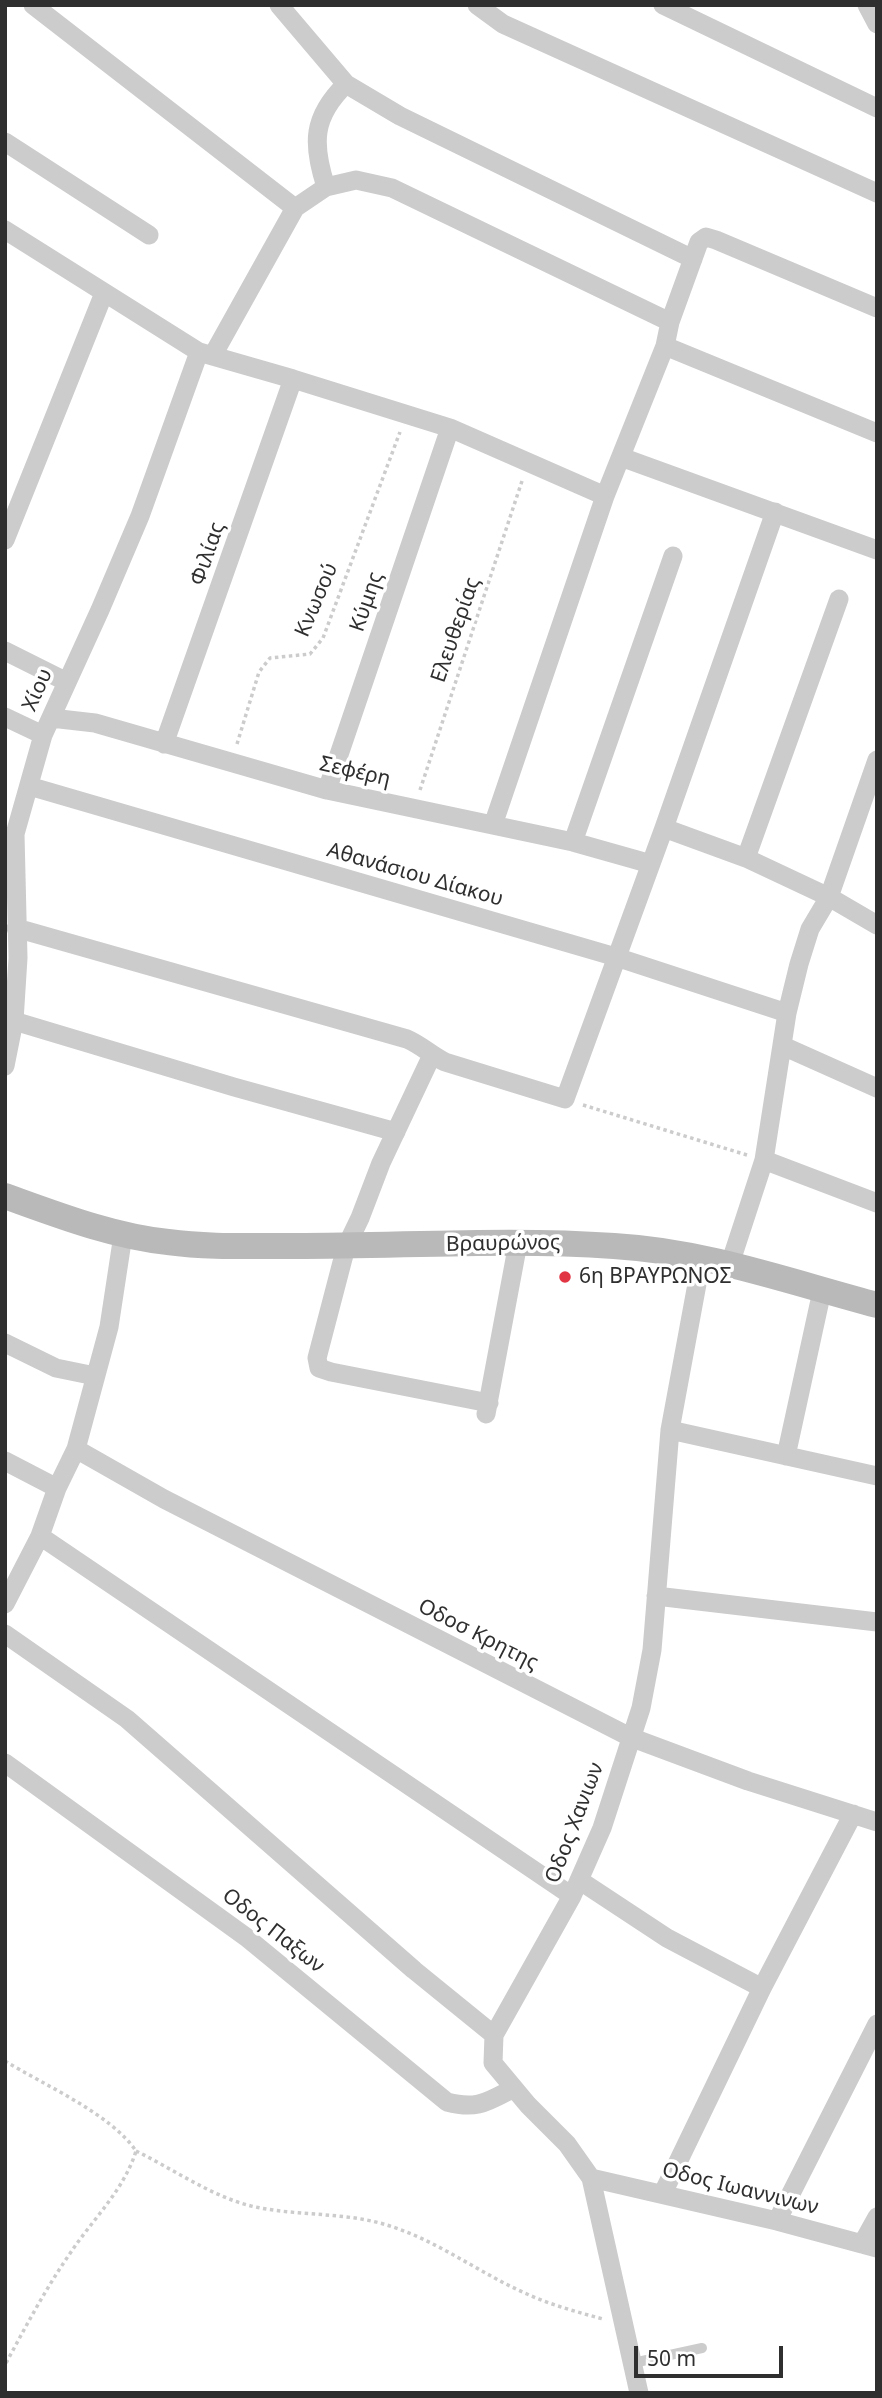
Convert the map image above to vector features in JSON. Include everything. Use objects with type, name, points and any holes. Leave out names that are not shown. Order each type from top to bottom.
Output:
[{"type":"main road","name":"Βραυρώνος","points":[[5,1196],[123,1235],[180,1243],[346,1247],[518,1243],[617,1246],[702,1257],[877,1306]]},
{"type":"street","points":[[33,5],[295,208],[326,187],[356,180],[392,188],[670,322]]},
{"type":"street","points":[[279,5],[346,84],[400,116],[692,259]]},
{"type":"street","points":[[478,5],[503,24],[877,192]]},
{"type":"street","points":[[663,5],[877,108]]},
{"type":"street","points":[[867,5],[877,24]]},
{"type":"street","points":[[326,187],[320,167],[316,135],[322,114],[332,98],[346,84]]},
{"type":"street","points":[[5,142],[149,235]]},
{"type":"street","name":"Χίου","points":[[5,1066],[14,1021],[11,955],[16,928],[10,832],[29,786],[47,727],[206,354],[295,208]]},
{"type":"street","points":[[5,230],[206,354],[450,428],[605,496]]},
{"type":"street","points":[[493,825],[605,496],[665,346],[670,322],[699,242],[706,237],[877,308]]},
{"type":"street","points":[[5,540],[104,293]]},
{"type":"street","points":[[665,346],[877,433]]},
{"type":"street","name":"Φιλίας","points":[[164,744],[293,379]]},
{"type":"street","name":"Κύμης","points":[[327,790],[450,428]]},
{"type":"street","points":[[621,457],[877,551]]},
{"type":"street","points":[[16,928],[407,1039],[421,1045],[445,1062],[565,1100],[775,512]]},
{"type":"street","points":[[573,842],[673,556]]},
{"type":"street","points":[[746,858],[839,599]]},
{"type":"street","points":[[5,651],[67,682]]},
{"type":"street","name":"Σεφέρη","points":[[5,717],[47,727],[95,723],[327,790],[573,842],[651,864]]},
{"type":"street","points":[[730,1264],[764,1160],[788,1013],[799,964],[810,929],[828,898],[877,760]]},
{"type":"street","name":"Αθανάσιου Δίακου","points":[[29,786],[616,957],[788,1013]]},
{"type":"street","points":[[664,828],[746,858],[877,925]]},
{"type":"street","points":[[14,1021],[396,1132]]},
{"type":"street","points":[[783,1046],[877,1088]]},
{"type":"street","points":[[432,1055],[346,1247],[317,1358],[320,1368],[487,1410],[518,1243]]},
{"type":"street","points":[[764,1160],[877,1203]]},
{"type":"street","points":[[5,1604],[40,1536],[57,1488],[76,1450],[108,1327],[123,1235]]},
{"type":"street","name":"Οδος Χανιων","points":[[494,2035],[576,1888],[602,1828],[641,1708],[652,1650],[670,1430],[702,1257]]},
{"type":"street","points":[[786,1456],[822,1291]]},
{"type":"street","points":[[5,1343],[56,1368],[95,1376]]},
{"type":"street","points":[[670,1430],[877,1476]]},
{"type":"street","name":"Οδοσ Κρητης","points":[[76,1450],[164,1499],[630,1737],[748,1781],[877,1822]]},
{"type":"street","points":[[5,1461],[57,1488]]},
{"type":"street","points":[[40,1536],[576,1888],[762,1988]]},
{"type":"street","points":[[656,1596],[877,1622]]},
{"type":"street","points":[[5,1634],[127,1719],[414,1969],[494,2035],[493,2063],[567,2144],[591,2178],[639,2393]]},
{"type":"street","name":"Οδος Παξων","points":[[5,1763],[246,1937],[447,2102],[467,2108],[490,2101],[514,2088]]},
{"type":"street","points":[[663,2193],[762,1988],[853,1814]]},
{"type":"street","points":[[777,2221],[877,2024]]},
{"type":"street","name":"Οδος Ιωαννινων","points":[[591,2178],[663,2193],[869,2246]]},
{"type":"street","points":[[869,2246],[877,2217]]},
{"type":"lane","points":[[633,2363],[702,2348]]},
{"type":"path","name":"Κνωσού","points":[[232,763],[259,672],[270,658],[310,654],[323,638],[406,414]]},
{"type":"path","name":"Ελευθερίας","points":[[415,808],[429,757],[529,462]]},
{"type":"path","points":[[565,1100],[764,1160]]},
{"type":"path","points":[[5,2061],[109,2122],[127,2138],[135,2151],[209,2189],[248,2205],[279,2211],[352,2216],[391,2226],[421,2237],[526,2294],[606,2320],[624,2321]]},
{"type":"path","points":[[5,2365],[37,2304],[130,2169],[135,2151]]},
{"type":"place","name":"6η ΒΡΑΥΡΩΝΟΣ","points":[[565,1277]]}]
